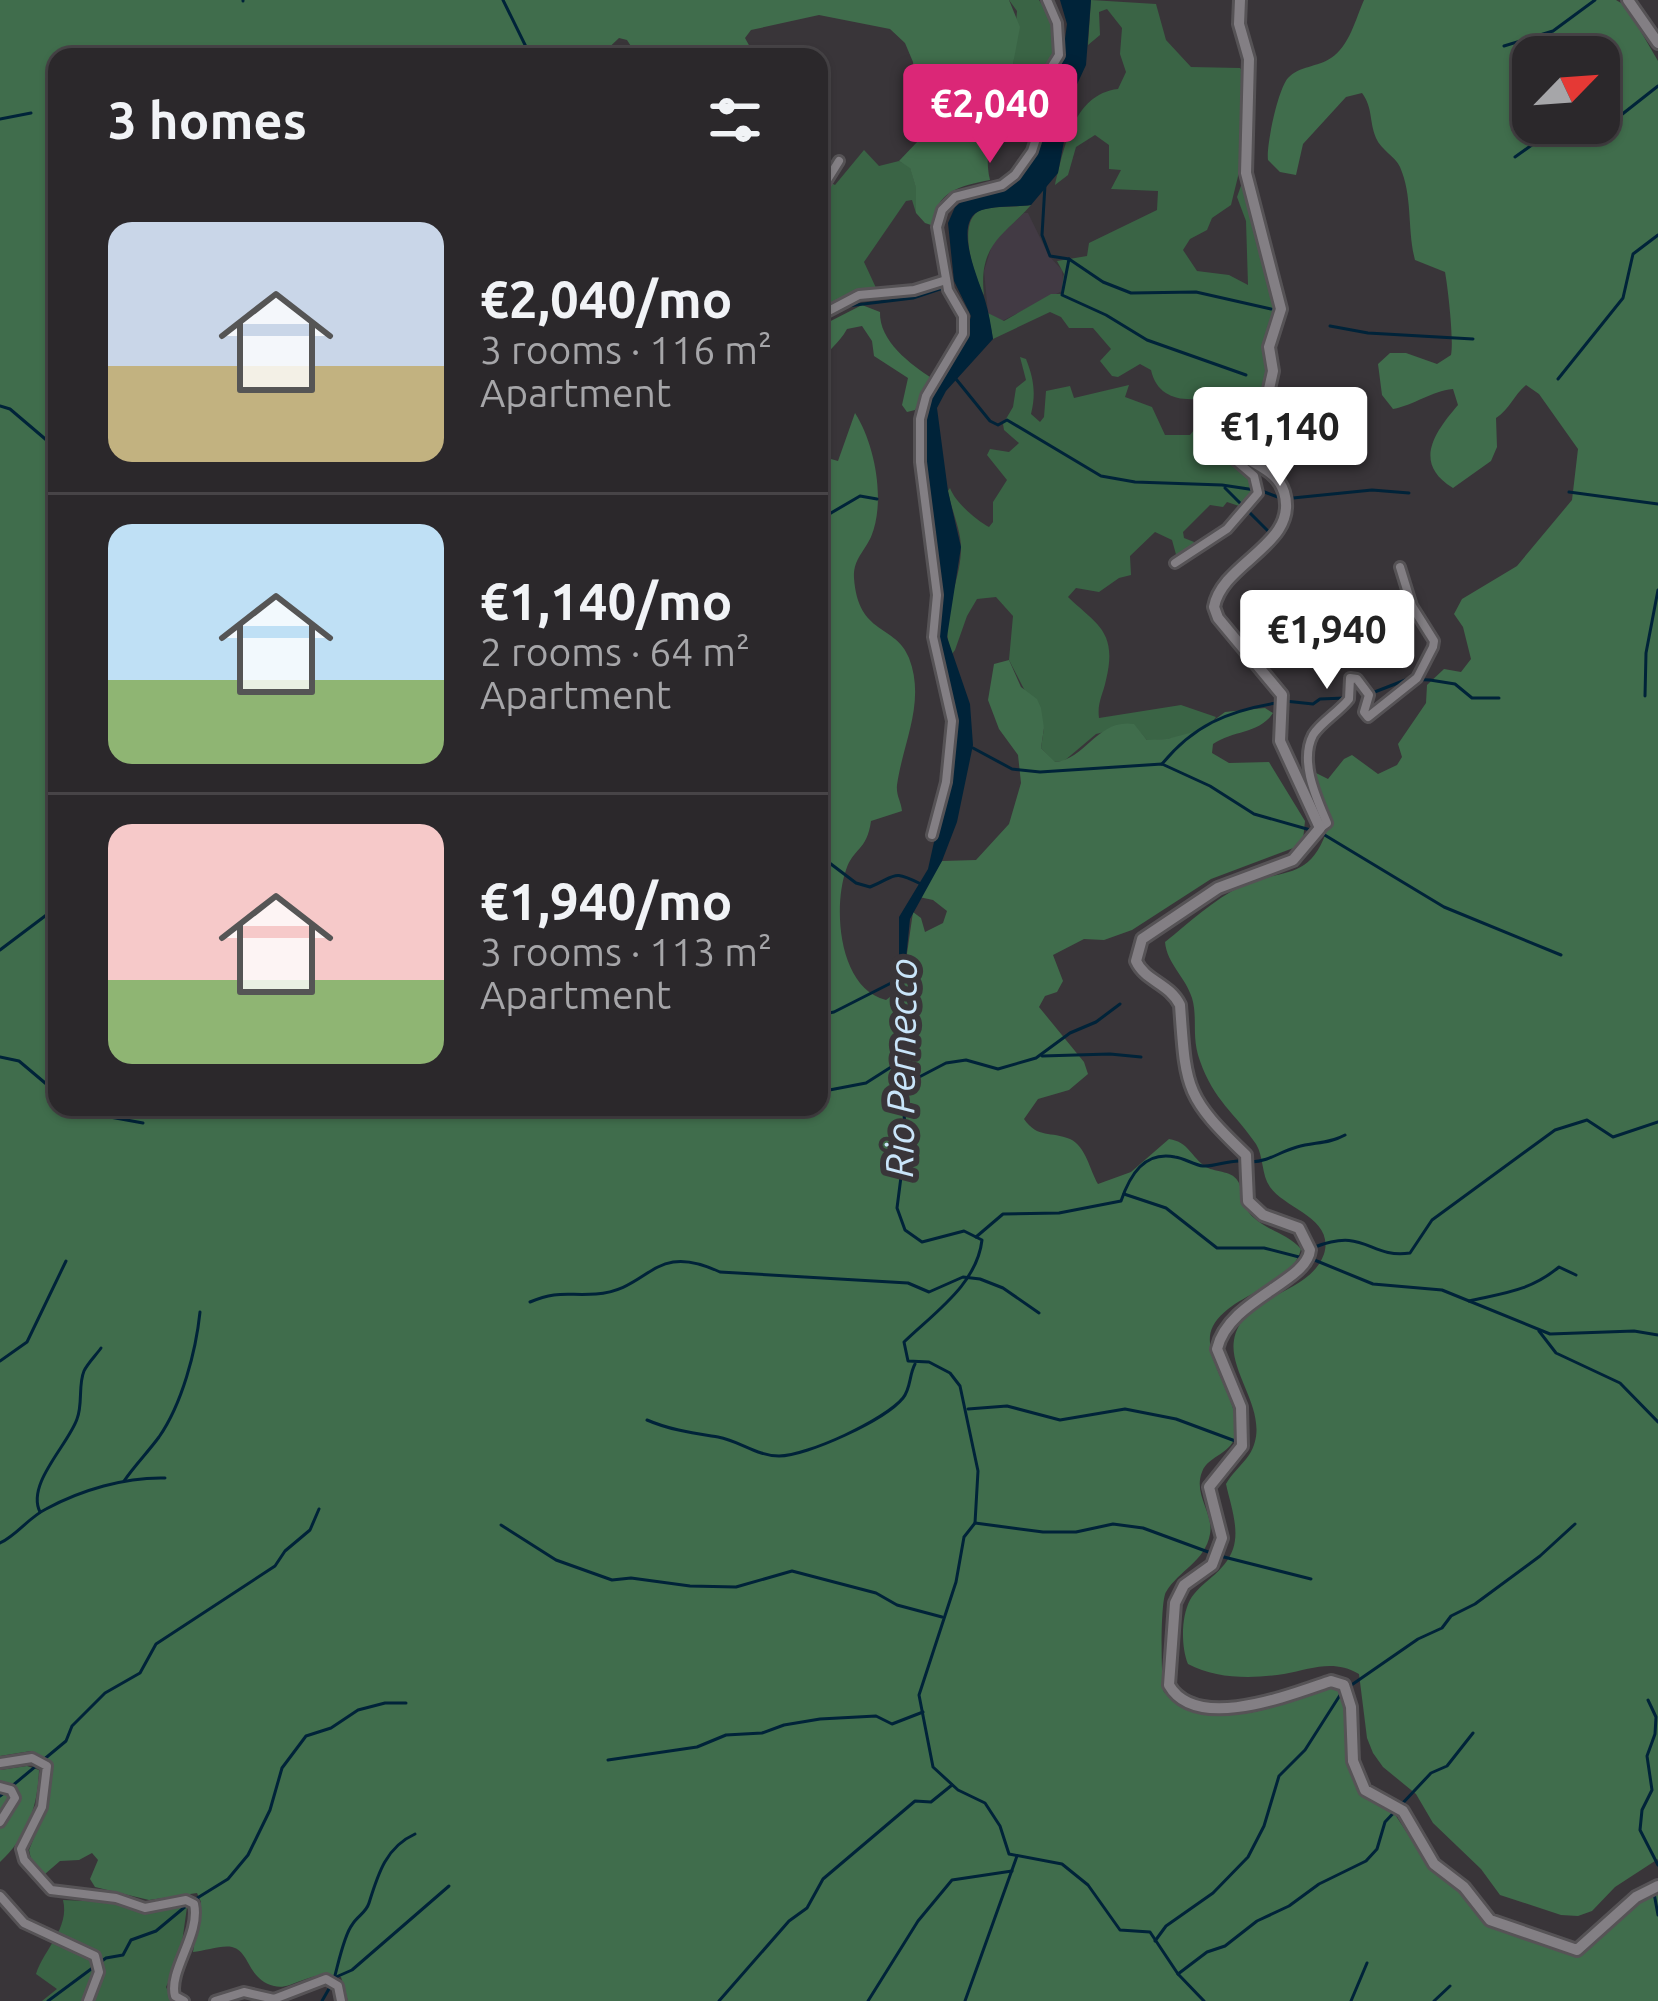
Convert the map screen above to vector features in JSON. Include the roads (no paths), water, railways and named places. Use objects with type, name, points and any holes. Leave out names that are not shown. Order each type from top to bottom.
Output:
[{"type":"main road","points":[[1240,0],[1239,24],[1249,59],[1246,173],[1281,309],[1269,346],[1273,371],[1267,398],[1232,435],[1233,447],[1274,475],[1286,502],[1273,538],[1228,576],[1214,607],[1282,695],[1280,741],[1320,828],[1293,860],[1218,888],[1142,939],[1136,961],[1141,973],[1166,985],[1180,1005],[1186,1081],[1208,1120],[1246,1155],[1248,1201],[1262,1215],[1299,1228],[1310,1250],[1304,1267],[1240,1310],[1219,1340],[1217,1349],[1241,1407],[1242,1446],[1209,1487],[1222,1538],[1212,1565],[1184,1586],[1175,1604],[1169,1685],[1179,1697],[1215,1709],[1244,1706],[1331,1681],[1344,1685],[1351,1707],[1353,1761],[1365,1790],[1403,1811],[1433,1864],[1464,1887],[1499,1924],[1576,1950],[1619,1910],[1658,1886]]},
{"type":"main road","points":[[1628,0],[1658,43]]},
{"type":"street","points":[[932,835],[946,782],[952,721],[933,637],[937,595],[919,442],[923,403],[963,334],[963,316],[947,284],[937,227],[942,210],[955,197],[1006,181],[1026,162],[1035,143],[1039,87],[1059,56],[1057,23],[1047,0]]},
{"type":"street","points":[[828,179],[839,161]]},
{"type":"street","points":[[828,311],[859,295],[947,284]]},
{"type":"street","points":[[1175,563],[1226,530],[1258,493],[1254,476],[1228,458],[1223,439],[1232,435]]},
{"type":"street","points":[[1320,828],[1327,824],[1311,779],[1314,733],[1349,699],[1350,679],[1356,678],[1369,695],[1364,712],[1368,717],[1417,678],[1433,647],[1434,641],[1412,606],[1400,567]]},
{"type":"street","points":[[0,1763],[32,1758],[46,1766],[42,1807],[21,1853],[54,1892],[116,1898],[145,1907],[186,1900],[194,1904],[196,1915],[185,1957],[172,1983],[175,1996],[184,2001]]},
{"type":"street","points":[[0,1787],[11,1790],[15,1798],[0,1822]]},
{"type":"street","points":[[0,1896],[24,1923],[95,1956],[99,1972],[88,2001]]},
{"type":"street","points":[[215,2001],[244,1992],[274,1999],[326,1979],[338,1986],[340,2001]]},
{"type":"water","points":[[1060,0],[1091,0],[1086,65],[1073,93],[1058,173],[1031,205],[982,210],[973,216],[968,226],[970,252],[993,339],[946,391],[937,408],[961,547],[947,637],[970,704],[973,745],[957,822],[910,919],[906,959],[899,965],[899,917],[928,869],[956,743],[957,715],[935,636],[939,589],[923,460],[923,415],[963,345],[971,316],[954,281],[948,223],[965,199],[1006,187],[1034,159],[1045,122],[1043,92],[1062,62],[1067,24]]},
{"type":"waterway","points":[[503,0],[527,48]]},
{"type":"waterway","points":[[1504,46],[1553,31],[1595,0]]},
{"type":"waterway","points":[[1515,157],[1543,137],[1611,123],[1658,86]]},
{"type":"waterway","points":[[0,119],[31,113]]},
{"type":"waterway","points":[[1045,185],[1042,235],[1050,256],[1069,259],[1103,282],[1131,293],[1196,292],[1271,309]]},
{"type":"waterway","points":[[1558,379],[1623,298],[1633,254],[1658,235]]},
{"type":"waterway","points":[[1069,259],[1062,295],[1147,340],[1246,375]]},
{"type":"waterway","points":[[847,306],[913,298],[943,288]]},
{"type":"waterway","points":[[828,316],[838,310]]},
{"type":"waterway","points":[[1330,326],[1473,339]]},
{"type":"waterway","points":[[956,379],[990,421],[998,425],[1007,420],[1101,476],[1222,485],[1283,499],[1372,490],[1409,493]]},
{"type":"waterway","points":[[0,406],[48,441]]},
{"type":"waterway","points":[[1225,488],[1269,532]]},
{"type":"waterway","points":[[1569,492],[1658,504]]},
{"type":"waterway","points":[[828,515],[860,496],[877,499]]},
{"type":"waterway","points":[[1645,696],[1646,653],[1658,590]]},
{"type":"waterway","points":[[1372,693],[1408,679],[1455,684],[1472,698],[1499,698]]},
{"type":"waterway","points":[[1285,701],[1313,704],[1320,699],[1345,698]]},
{"type":"waterway","points":[[1162,764],[1212,722],[1276,703]]},
{"type":"waterway","points":[[973,748],[1012,769],[1040,772],[1162,764],[1254,814],[1314,831]]},
{"type":"waterway","points":[[1323,834],[1444,907],[1561,955]]},
{"type":"waterway","points":[[828,862],[856,883],[870,887],[899,875],[921,884]]},
{"type":"waterway","points":[[0,950],[48,914]]},
{"type":"waterway","name":"Rio Pernecco","points":[[903,960],[898,1043],[906,1138],[897,1208],[905,1230],[922,1242],[964,1231],[982,1240],[963,1284],[904,1342],[908,1361],[929,1362],[950,1373],[960,1386],[978,1471],[975,1523],[964,1537],[956,1582],[919,1695],[933,1767],[958,1790],[985,1803],[1000,1826],[1009,1854],[1062,1864],[1088,1885],[1120,1930],[1150,1932],[1178,1974],[1204,2001]]},
{"type":"waterway","points":[[828,1013],[899,979]]},
{"type":"waterway","points":[[902,1086],[946,1063],[966,1060],[998,1069],[1036,1058],[1120,1004]]},
{"type":"waterway","points":[[1042,1056],[1141,1057]]},
{"type":"waterway","points":[[0,1057],[19,1061],[48,1085]]},
{"type":"waterway","points":[[828,1090],[866,1083],[899,1062]]},
{"type":"waterway","points":[[104,1116],[143,1123]]},
{"type":"waterway","points":[[1315,1247],[1346,1240],[1385,1252],[1410,1253],[1432,1220],[1555,1130],[1587,1120],[1613,1137],[1658,1122]]},
{"type":"waterway","points":[[1251,1162],[1345,1135]]},
{"type":"waterway","points":[[976,1237],[1003,1214],[1059,1213],[1121,1201],[1134,1174],[1155,1158],[1175,1157],[1203,1166],[1241,1161]]},
{"type":"waterway","points":[[1124,1194],[1166,1208],[1217,1248],[1264,1248],[1303,1258]]},
{"type":"waterway","points":[[1312,1259],[1373,1284],[1442,1290],[1550,1334],[1634,1331],[1658,1335]]},
{"type":"waterway","points":[[0,1361],[27,1342],[66,1261]]},
{"type":"waterway","points":[[530,1302],[614,1291],[680,1261],[720,1272],[908,1283],[929,1292],[963,1277],[980,1279],[1003,1288],[1039,1313]]},
{"type":"waterway","points":[[1469,1301],[1527,1286],[1559,1267],[1576,1275]]},
{"type":"waterway","points":[[124,1481],[175,1409],[200,1312]]},
{"type":"waterway","points":[[1539,1331],[1556,1353],[1620,1383],[1658,1422]]},
{"type":"waterway","points":[[40,1512],[37,1501],[43,1477],[77,1419],[84,1371],[101,1348]]},
{"type":"waterway","points":[[647,1420],[726,1439],[763,1454],[792,1454],[845,1435],[894,1407],[906,1394],[915,1364]]},
{"type":"waterway","points":[[968,1409],[1007,1406],[1060,1420],[1125,1409],[1176,1419],[1238,1442]]},
{"type":"waterway","points":[[0,1543],[40,1513],[74,1496],[119,1482],[165,1478]]},
{"type":"waterway","points":[[0,1796],[66,1741],[72,1726],[105,1693],[140,1673],[156,1644],[275,1566],[310,1530],[319,1509]]},
{"type":"waterway","points":[[975,1523],[1043,1532],[1076,1532],[1113,1524],[1143,1528],[1211,1553]]},
{"type":"waterway","points":[[1350,1686],[1442,1628],[1451,1616],[1540,1556],[1575,1524]]},
{"type":"waterway","points":[[501,1525],[556,1560],[612,1580],[736,1587],[792,1571],[942,1617]]},
{"type":"waterway","points":[[1220,1556],[1311,1579]]},
{"type":"waterway","points":[[1155,1941],[1166,1926],[1213,1893],[1248,1857],[1264,1826],[1279,1776],[1305,1750],[1342,1692]]},
{"type":"waterway","points":[[1648,1700],[1656,1717],[1647,1756],[1652,1790],[1642,1810],[1640,1830],[1658,1865]]},
{"type":"waterway","points":[[194,1900],[228,1879],[248,1855],[270,1810],[282,1768],[306,1736],[331,1728],[358,1710],[406,1703]]},
{"type":"waterway","points":[[608,1760],[697,1747],[726,1735],[762,1733],[820,1719],[876,1716],[892,1724],[923,1712]]},
{"type":"waterway","points":[[1178,1974],[1257,1921],[1366,1861],[1377,1849],[1385,1822],[1431,1773],[1447,1766],[1473,1733]]},
{"type":"waterway","points":[[719,2001],[789,1921],[807,1908],[823,1879],[915,1801],[931,1802],[952,1785]]},
{"type":"waterway","points":[[334,1979],[346,1936],[368,1906],[384,1862],[415,1834]]},
{"type":"waterway","points":[[965,2001],[1017,1856]]},
{"type":"waterway","points":[[868,2001],[918,1921],[952,1880],[1012,1871]]},
{"type":"waterway","points":[[336,1977],[352,1970],[449,1886]]},
{"type":"waterway","points":[[1654,1893],[1658,1915]]},
{"type":"waterway","points":[[48,2001],[106,1958],[123,1955],[131,1940],[156,1931],[186,1906]]},
{"type":"waterway","points":[[1351,2001],[1367,1963]]},
{"type":"waterway","points":[[1434,2001],[1450,1986]]},
{"type":"waterway","points":[[322,2001],[330,1987]]}]
